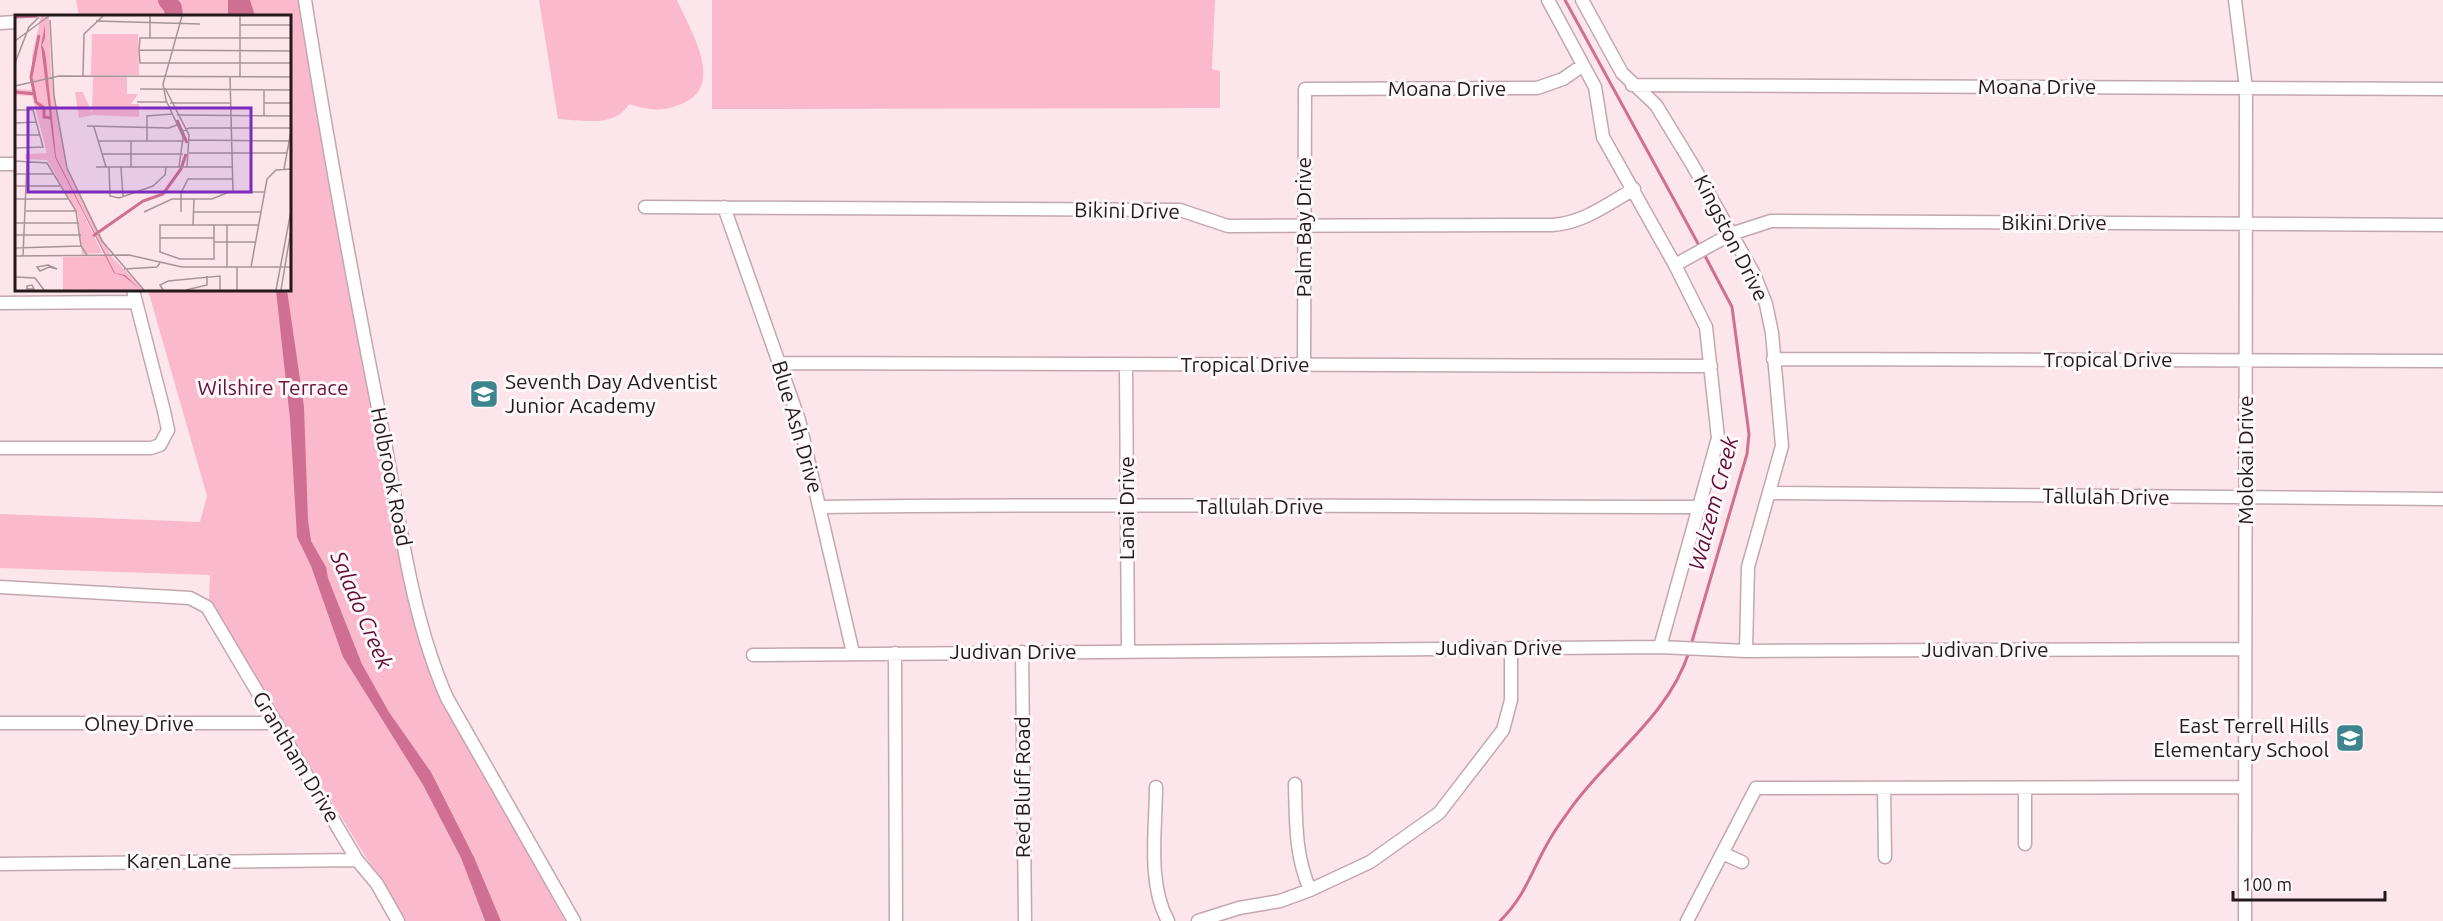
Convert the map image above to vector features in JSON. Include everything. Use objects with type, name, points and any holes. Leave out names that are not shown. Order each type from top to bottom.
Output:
[{"type":"street","name":"Holbrook Road","points":[[305,0],[355,288],[417,616],[447,698],[574,921]]},
{"type":"street","points":[[1548,0],[1595,87],[1603,137],[1634,189],[1706,327],[1718,438],[1660,647]]},
{"type":"street","name":"Kingston Drive","points":[[1582,0],[1609,53],[1632,85],[1656,105],[1754,274],[1766,304],[1772,333],[1782,437],[1770,493],[1746,582],[1746,651]]},
{"type":"street","name":"Molokai Drive","points":[[2235,0],[2246,88],[2245,921]]},
{"type":"street","name":"Moana Drive","points":[[1305,89],[1537,88],[1563,79],[1583,65]]},
{"type":"street","name":"Moana Drive","points":[[1632,85],[2443,89]]},
{"type":"street","name":"Palm Bay Drive","points":[[1304,365],[1305,89]]},
{"type":"street","name":"Bikini Drive","points":[[645,207],[1180,210],[1227,226],[1568,224],[1584,218],[1634,189]]},
{"type":"street","name":"Blue Ash Drive","points":[[724,207],[799,420],[853,652]]},
{"type":"street","name":"Bikini Drive","points":[[1675,265],[1731,234],[1771,221],[2443,225]]},
{"type":"street","points":[[0,303],[134,296],[168,430],[165,439],[151,448],[0,448]]},
{"type":"street","name":"Tropical Drive","points":[[1773,359],[2443,361]]},
{"type":"street","name":"Tropical Drive","points":[[780,363],[1711,366]]},
{"type":"street","name":"Lanai Drive","points":[[1126,365],[1128,651]]},
{"type":"street","name":"Tallulah Drive","points":[[1770,493],[2443,499]]},
{"type":"street","name":"Tallulah Drive","points":[[819,507],[1018,504],[1127,507],[1700,507]]},
{"type":"street","name":"Grantham Drive","points":[[0,587],[190,598],[207,607],[357,860],[377,884],[398,921]]},
{"type":"street","name":"Judivan Drive","points":[[753,655],[853,652],[1660,647],[1746,651],[2245,649]]},
{"type":"street","points":[[1198,921],[1239,908],[1280,901],[1310,890],[1370,862],[1447,806],[1503,729],[1511,699],[1511,648]]},
{"type":"street","points":[[895,652],[896,921]]},
{"type":"street","name":"Red Bluff Road","points":[[1022,652],[1025,921]]},
{"type":"street","name":"Olney Drive","points":[[0,723],[277,723]]},
{"type":"street","points":[[1295,783],[1296,846],[1299,863],[1310,890]]},
{"type":"street","points":[[1156,787],[1156,883],[1159,899],[1168,921]]},
{"type":"street","points":[[1687,921],[1756,788],[2245,787]]},
{"type":"street","points":[[1884,788],[1885,857]]},
{"type":"street","points":[[2025,788],[2025,844]]},
{"type":"street","points":[[1722,853],[1742,862]]},
{"type":"street","name":"Karen Lane","points":[[0,864],[357,860]]},
{"type":"green space","name":"Wilshire Terrace","points":[[76,0],[300,0],[394,532],[426,665],[565,921],[501,921],[474,857],[431,772],[389,712],[362,664],[328,578],[343,657],[423,785],[461,858],[485,921],[405,921],[209,601],[210,575],[0,568],[0,514],[200,522],[207,496],[148,291],[291,291],[291,15],[79,15]]},
{"type":"green space","points":[[539,0],[677,0],[701,57],[703,72],[701,86],[694,97],[666,109],[642,108],[629,104],[623,112],[607,120],[558,119]]},
{"type":"green space","points":[[712,0],[1215,0],[1212,69],[1220,71],[1220,108],[712,109]]},
{"type":"shaded area","points":[[228,0],[250,0],[255,15],[228,15]]},
{"type":"shaded area","points":[[276,291],[287,291],[304,407],[308,520],[311,541],[326,567],[328,578],[362,664],[389,712],[431,772],[474,857],[501,921],[485,921],[461,858],[423,785],[343,657],[311,566],[297,537],[290,419]]},
{"type":"waterway","points":[[167,0],[173,8],[174,15]]},
{"type":"waterway","name":"Walzem Creek","points":[[1565,0],[1701,249]]},
{"type":"waterway","name":"Walzem Creek","points":[[1691,645],[1747,454],[1749,434],[1732,307],[1704,254]]},
{"type":"waterway","name":"Walzem Creek","points":[[1500,921],[1517,901],[1552,835],[1571,808],[1667,696],[1689,652]]},
{"type":"place","name":"Seventh Day Adventist Junior Academy","points":[[484,394]]},
{"type":"place","name":"East Terrell Hills Elementary School","points":[[2350,738]]},
{"type":"water label","name":"Salado Creek","points":[[362,610]]}]
